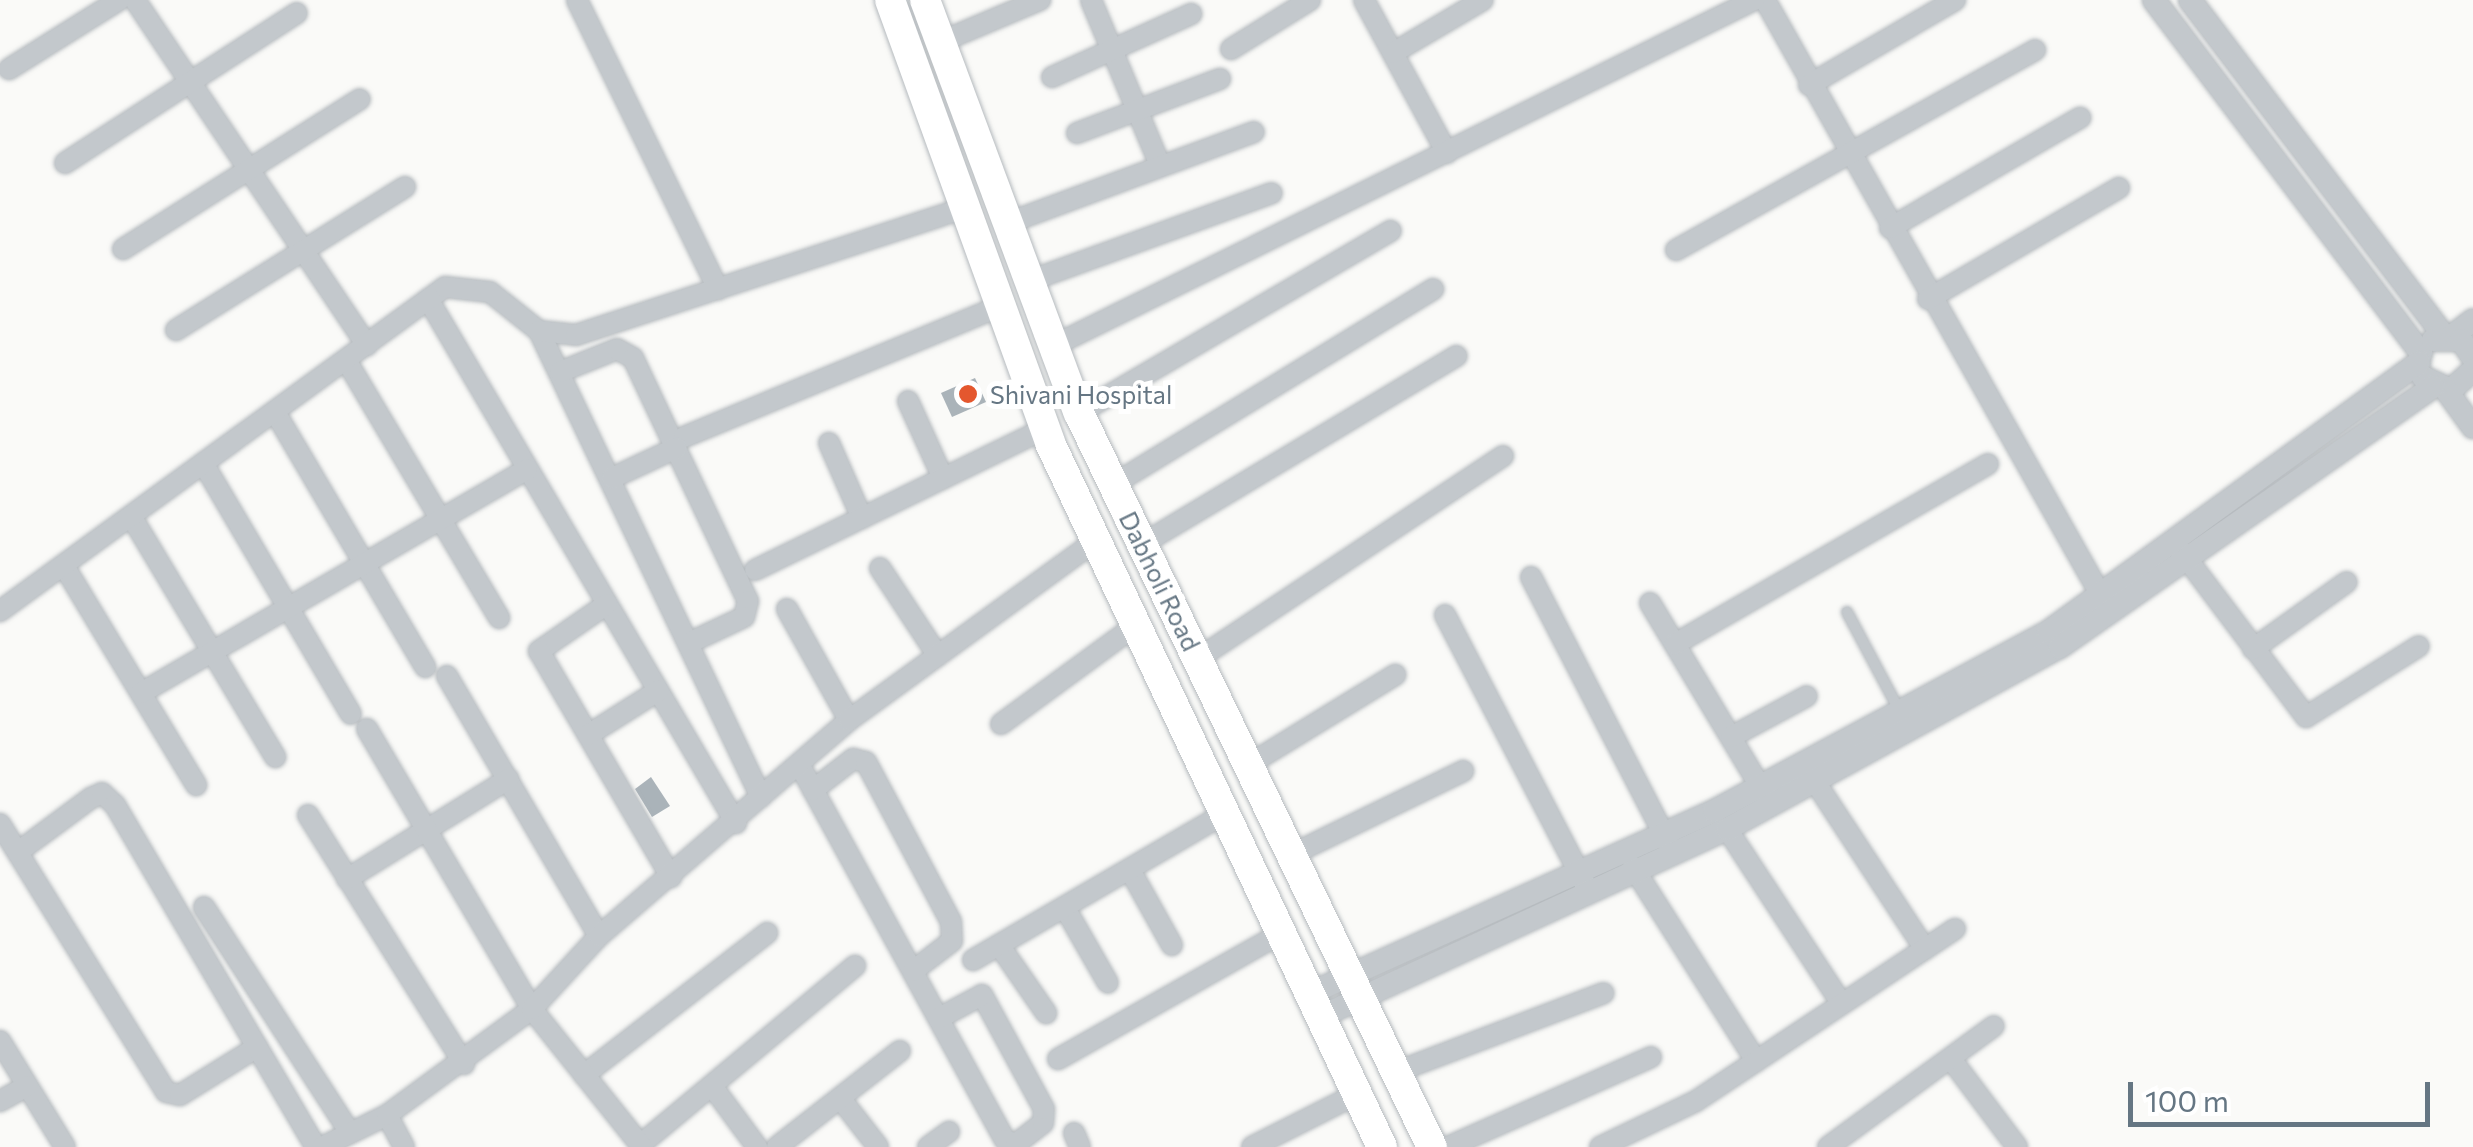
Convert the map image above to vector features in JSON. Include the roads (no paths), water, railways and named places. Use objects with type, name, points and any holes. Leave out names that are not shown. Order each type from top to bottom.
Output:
[{"type":"main road","name":"Dabholi Road","points":[[890,0],[959,210],[1044,429],[1094,542],[1285,931],[1382,1147]]},
{"type":"main road","name":"Dabholi Road","points":[[925,0],[1051,347],[1079,412],[1139,546],[1298,852],[1432,1147]]},
{"type":"street","points":[[9,70],[119,0]]},
{"type":"street","points":[[136,0],[368,345]]},
{"type":"street","points":[[577,0],[718,289]]},
{"type":"street","points":[[938,44],[1040,0]]},
{"type":"street","points":[[1091,0],[1160,166]]},
{"type":"street","points":[[1231,49],[1310,0]]},
{"type":"street","points":[[1364,0],[1447,153]]},
{"type":"street","points":[[1393,53],[1483,0]]},
{"type":"street","points":[[1051,347],[1754,0]]},
{"type":"street","points":[[1765,0],[1846,156],[2106,606]]},
{"type":"street","points":[[1810,85],[1955,0]]},
{"type":"street","points":[[2154,0],[2439,389],[2473,427]]},
{"type":"street","points":[[2190,0],[2448,336],[2473,358]]},
{"type":"street","points":[[65,164],[298,13]]},
{"type":"street","points":[[1052,78],[1191,14]]},
{"type":"street","points":[[1676,250],[2034,50]]},
{"type":"street","points":[[1077,133],[1220,79]]},
{"type":"street","points":[[123,249],[360,99]]},
{"type":"street","points":[[1890,228],[2080,118]]},
{"type":"street","points":[[1008,223],[1254,132]]},
{"type":"street","points":[[176,330],[405,187]]},
{"type":"street","points":[[1928,299],[2119,188]]},
{"type":"street","points":[[1029,281],[1272,193]]},
{"type":"street","points":[[0,611],[428,299],[468,284],[539,331],[576,335],[959,210]]},
{"type":"street","points":[[1079,412],[1391,231]]},
{"type":"street","points":[[1114,484],[1433,289]]},
{"type":"street","points":[[428,299],[736,823]]},
{"type":"street","points":[[612,478],[680,442],[996,308]]},
{"type":"street","points":[[1496,919],[1588,889],[1633,867],[1668,841],[2000,669],[2106,606],[2181,551],[2282,464],[2473,320]]},
{"type":"street","points":[[539,331],[693,641],[762,797]]},
{"type":"street","points":[[560,372],[626,351],[680,442],[750,610],[693,641]]},
{"type":"street","points":[[1139,546],[1456,356]]},
{"type":"street","points":[[346,360],[499,618]]},
{"type":"street","points":[[2181,551],[2296,484],[2473,370]]},
{"type":"street","points":[[908,400],[943,478]]},
{"type":"street","points":[[274,412],[424,667]]},
{"type":"street","points":[[755,570],[1044,429]]},
{"type":"street","points":[[2321,434],[2336,456]]},
{"type":"street","points":[[829,444],[862,518]]},
{"type":"street","points":[[1199,658],[1503,456]]},
{"type":"street","points":[[203,464],[351,714]]},
{"type":"street","points":[[1675,644],[1988,464]]},
{"type":"street","points":[[2282,464],[2296,484]]},
{"type":"street","points":[[140,693],[527,469]]},
{"type":"street","points":[[131,516],[275,756]]},
{"type":"street","points":[[18,852],[102,793],[319,1147],[387,1115],[464,1064],[532,1009],[599,936],[736,823],[849,720],[1094,542]]},
{"type":"street","points":[[2181,551],[2306,717],[2419,646]]},
{"type":"street","points":[[64,566],[196,786]]},
{"type":"street","points":[[880,568],[938,656]]},
{"type":"street","points":[[1531,577],[1668,841]]},
{"type":"street","points":[[2253,649],[2348,582]]},
{"type":"street","points":[[1650,603],[1765,794]]},
{"type":"street","points":[[607,604],[539,651],[671,878]]},
{"type":"street","points":[[787,609],[849,720]]},
{"type":"street","points":[[1444,615],[1588,889]]},
{"type":"street","points":[[1001,724],[1135,626]]},
{"type":"street","points":[[1253,762],[1395,675]]},
{"type":"street","points":[[447,676],[599,936]]},
{"type":"street","points":[[588,735],[658,692]]},
{"type":"street","points":[[1731,737],[1807,696]]},
{"type":"street","points":[[368,729],[532,1009],[641,1146],[855,966]]},
{"type":"street","points":[[813,790],[853,759],[866,762],[954,933],[913,970]]},
{"type":"street","points":[[799,764],[1005,1140],[1016,1144],[1042,1124],[1044,1109],[982,995],[939,1018]]},
{"type":"street","points":[[1298,852],[1463,771]]},
{"type":"street","points":[[1808,771],[1925,949]]},
{"type":"street","points":[[348,879],[508,779]]},
{"type":"street","points":[[1316,1005],[1496,919],[1576,867],[1726,829],[1765,794]]},
{"type":"street","points":[[974,960],[1226,813]]},
{"type":"street","points":[[308,815],[464,1064]]},
{"type":"street","points":[[0,824],[166,1092],[180,1095],[257,1046]]},
{"type":"street","points":[[1726,829],[1842,1004]]},
{"type":"street","points":[[1633,867],[1756,1061]]},
{"type":"street","points":[[1130,870],[1172,945]]},
{"type":"street","points":[[204,907],[350,1133]]},
{"type":"street","points":[[1065,908],[1108,984]]},
{"type":"street","points":[[1600,1147],[1756,1061],[1955,929]]},
{"type":"street","points":[[1058,1060],[1285,931]]},
{"type":"street","points":[[584,1075],[768,933]]},
{"type":"street","points":[[999,945],[1046,1013]]},
{"type":"street","points":[[1396,1072],[1604,992]]},
{"type":"street","points":[[1828,1147],[1994,1026]]},
{"type":"street","points":[[0,1041],[65,1147]]},
{"type":"street","points":[[777,1147],[900,1052]]},
{"type":"street","points":[[1448,1147],[1651,1057]]},
{"type":"street","points":[[1950,1059],[2009,1144]]},
{"type":"street","points":[[0,1101],[27,1086]]},
{"type":"street","points":[[712,1086],[758,1147]]},
{"type":"street","points":[[1252,1147],[1357,1094]]},
{"type":"street","points":[[840,1098],[878,1147]]},
{"type":"street","points":[[387,1115],[404,1147]]},
{"type":"street","points":[[928,1147],[950,1132]]},
{"type":"lane","points":[[1847,612],[1904,719]]},
{"type":"place","name":"Shivani Hospital","points":[[968,394]]}]
